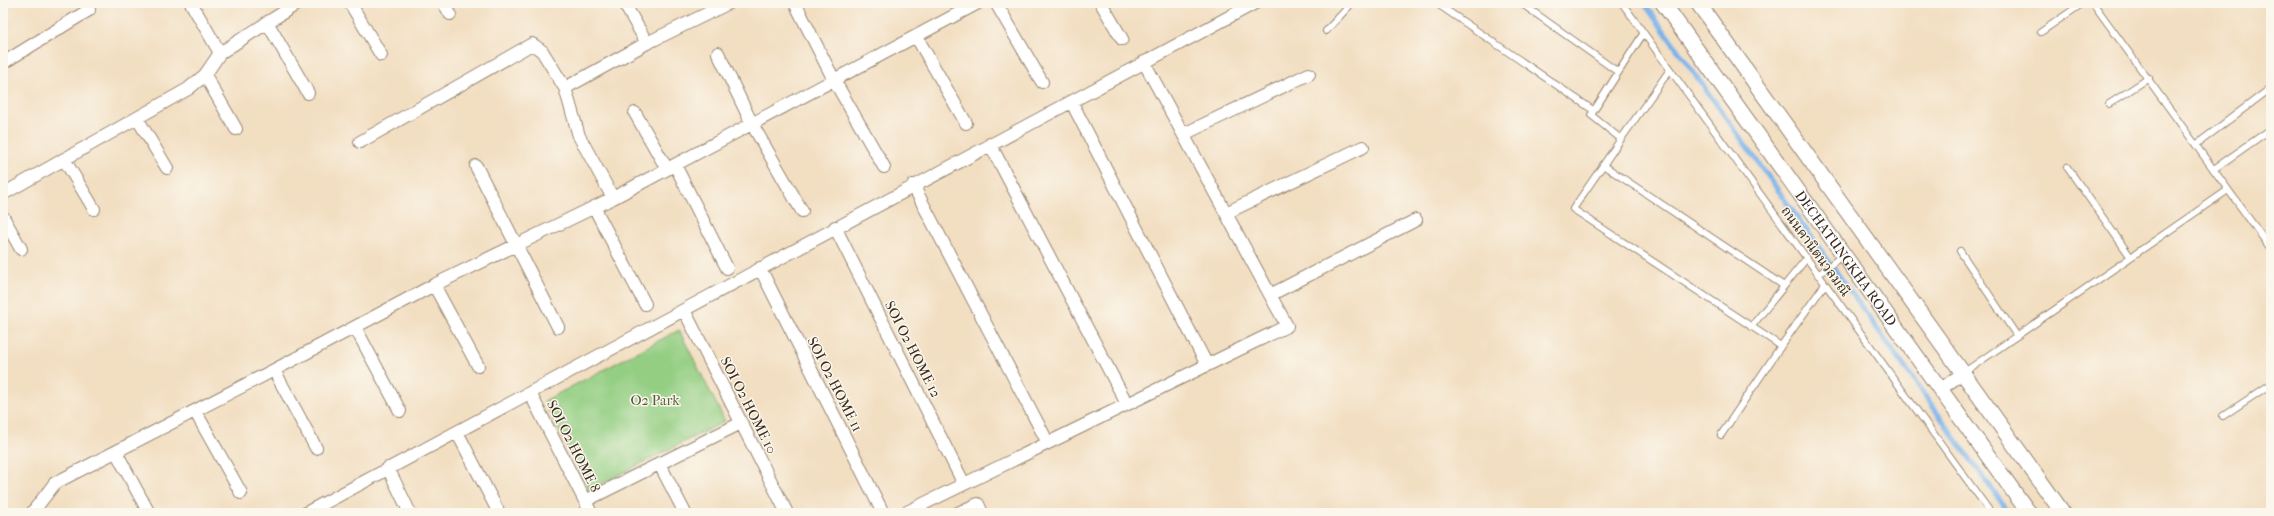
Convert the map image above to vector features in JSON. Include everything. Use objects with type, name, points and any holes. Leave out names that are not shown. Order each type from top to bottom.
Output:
[{"type":"street","points":[[191,3],[220,53]]},
{"type":"street","points":[[350,3],[381,55]]},
{"type":"street","points":[[624,3],[647,43]]},
{"type":"street","points":[[565,88],[647,43],[729,3]]},
{"type":"street","points":[[795,3],[834,80],[884,167]]},
{"type":"street","points":[[32,513],[55,483],[274,370],[434,285],[613,198],[978,3]]},
{"type":"street","points":[[996,3],[1042,82]]},
{"type":"street","points":[[1101,3],[1122,39]]},
{"type":"street","points":[[311,512],[388,468],[684,310],[913,185],[1255,3]]},
{"type":"street","name":"DECHATUNGKHA ROAD","points":[[1663,3],[1841,257],[1940,389],[2030,513]]},
{"type":"street","name":"DECHATUNGKHA ROAD","points":[[1698,3],[2063,513]]},
{"type":"street","points":[[3,194],[188,89],[205,75],[220,53],[290,5]]},
{"type":"street","points":[[3,63],[89,10]]},
{"type":"street","points":[[267,22],[308,93]]},
{"type":"street","points":[[916,36],[966,123]]},
{"type":"street","points":[[360,142],[532,44],[542,51],[565,88],[579,136],[613,198]]},
{"type":"street","points":[[718,53],[752,124],[802,211]]},
{"type":"street","points":[[905,513],[1287,326],[1144,62]]},
{"type":"street","points":[[1184,134],[1310,74]]},
{"type":"street","points":[[205,75],[236,129]]},
{"type":"street","points":[[1071,101],[1207,365]]},
{"type":"street","points":[[635,113],[671,167],[727,268]]},
{"type":"street","points":[[137,118],[167,168]]},
{"type":"street","points":[[990,144],[1127,404]]},
{"type":"street","points":[[1226,213],[1363,147]]},
{"type":"street","points":[[64,159],[94,209]]},
{"type":"street","points":[[476,166],[558,327]]},
{"type":"street","points":[[913,185],[1048,443]]},
{"type":"street","points":[[594,207],[645,304]]},
{"type":"street","points":[[3,217],[21,249]]},
{"type":"street","points":[[1270,295],[1416,220]]},
{"type":"street","name":"SOI O2 HOME 12","points":[[835,227],[964,484]]},
{"type":"street","name":"SOI O2 HOME 11","points":[[760,268],[883,513]]},
{"type":"street","points":[[434,285],[478,366]]},
{"type":"street","name":"SOI O2 HOME 10","points":[[684,310],[787,513]]},
{"type":"street","points":[[355,327],[400,411]]},
{"type":"street","points":[[274,370],[316,448]]},
{"type":"street","points":[[1940,389],[1963,373]]},
{"type":"street","name":"SOI O2 HOME 8","points":[[530,393],[591,513]]},
{"type":"street","points":[[195,411],[241,493]]},
{"type":"street","points":[[585,501],[740,422]]},
{"type":"street","points":[[457,432],[499,513]]},
{"type":"street","points":[[116,452],[149,513]]},
{"type":"street","points":[[659,463],[685,513]]},
{"type":"street","points":[[388,468],[410,513]]},
{"type":"street","points":[[958,513],[978,504],[982,513]]},
{"type":"lane","points":[[1326,31],[1352,3]]},
{"type":"lane","points":[[1436,3],[1593,110]]},
{"type":"lane","points":[[1521,3],[1618,72]]},
{"type":"lane","name":"ถนนคานิตนวลมณี","points":[[1622,3],[1669,71],[1991,513]]},
{"type":"lane","points":[[2041,32],[2083,3]]},
{"type":"lane","points":[[2093,3],[2197,144],[2271,249]]},
{"type":"lane","points":[[1621,139],[1592,115],[1593,110],[1643,34]]},
{"type":"lane","points":[[1669,71],[1573,209],[1781,346]]},
{"type":"lane","points":[[2109,104],[2149,78]]},
{"type":"lane","points":[[2197,144],[2271,88]]},
{"type":"lane","points":[[2214,169],[2271,129]]},
{"type":"lane","points":[[1603,165],[1784,286]]},
{"type":"lane","points":[[2067,167],[2130,256]]},
{"type":"lane","points":[[1963,373],[2130,256],[2228,190]]},
{"type":"lane","points":[[1960,251],[2017,336]]},
{"type":"lane","points":[[1818,275],[1841,257]]},
{"type":"lane","points":[[1751,326],[1806,259]]},
{"type":"lane","points":[[1721,435],[1825,284]]},
{"type":"lane","points":[[2223,416],[2271,384]]},
{"type":"green space","name":"O2 Park","points":[[679,330],[725,421],[589,490],[544,401]]},
{"type":"waterway","points":[[1644,3],[2009,513]]}]
